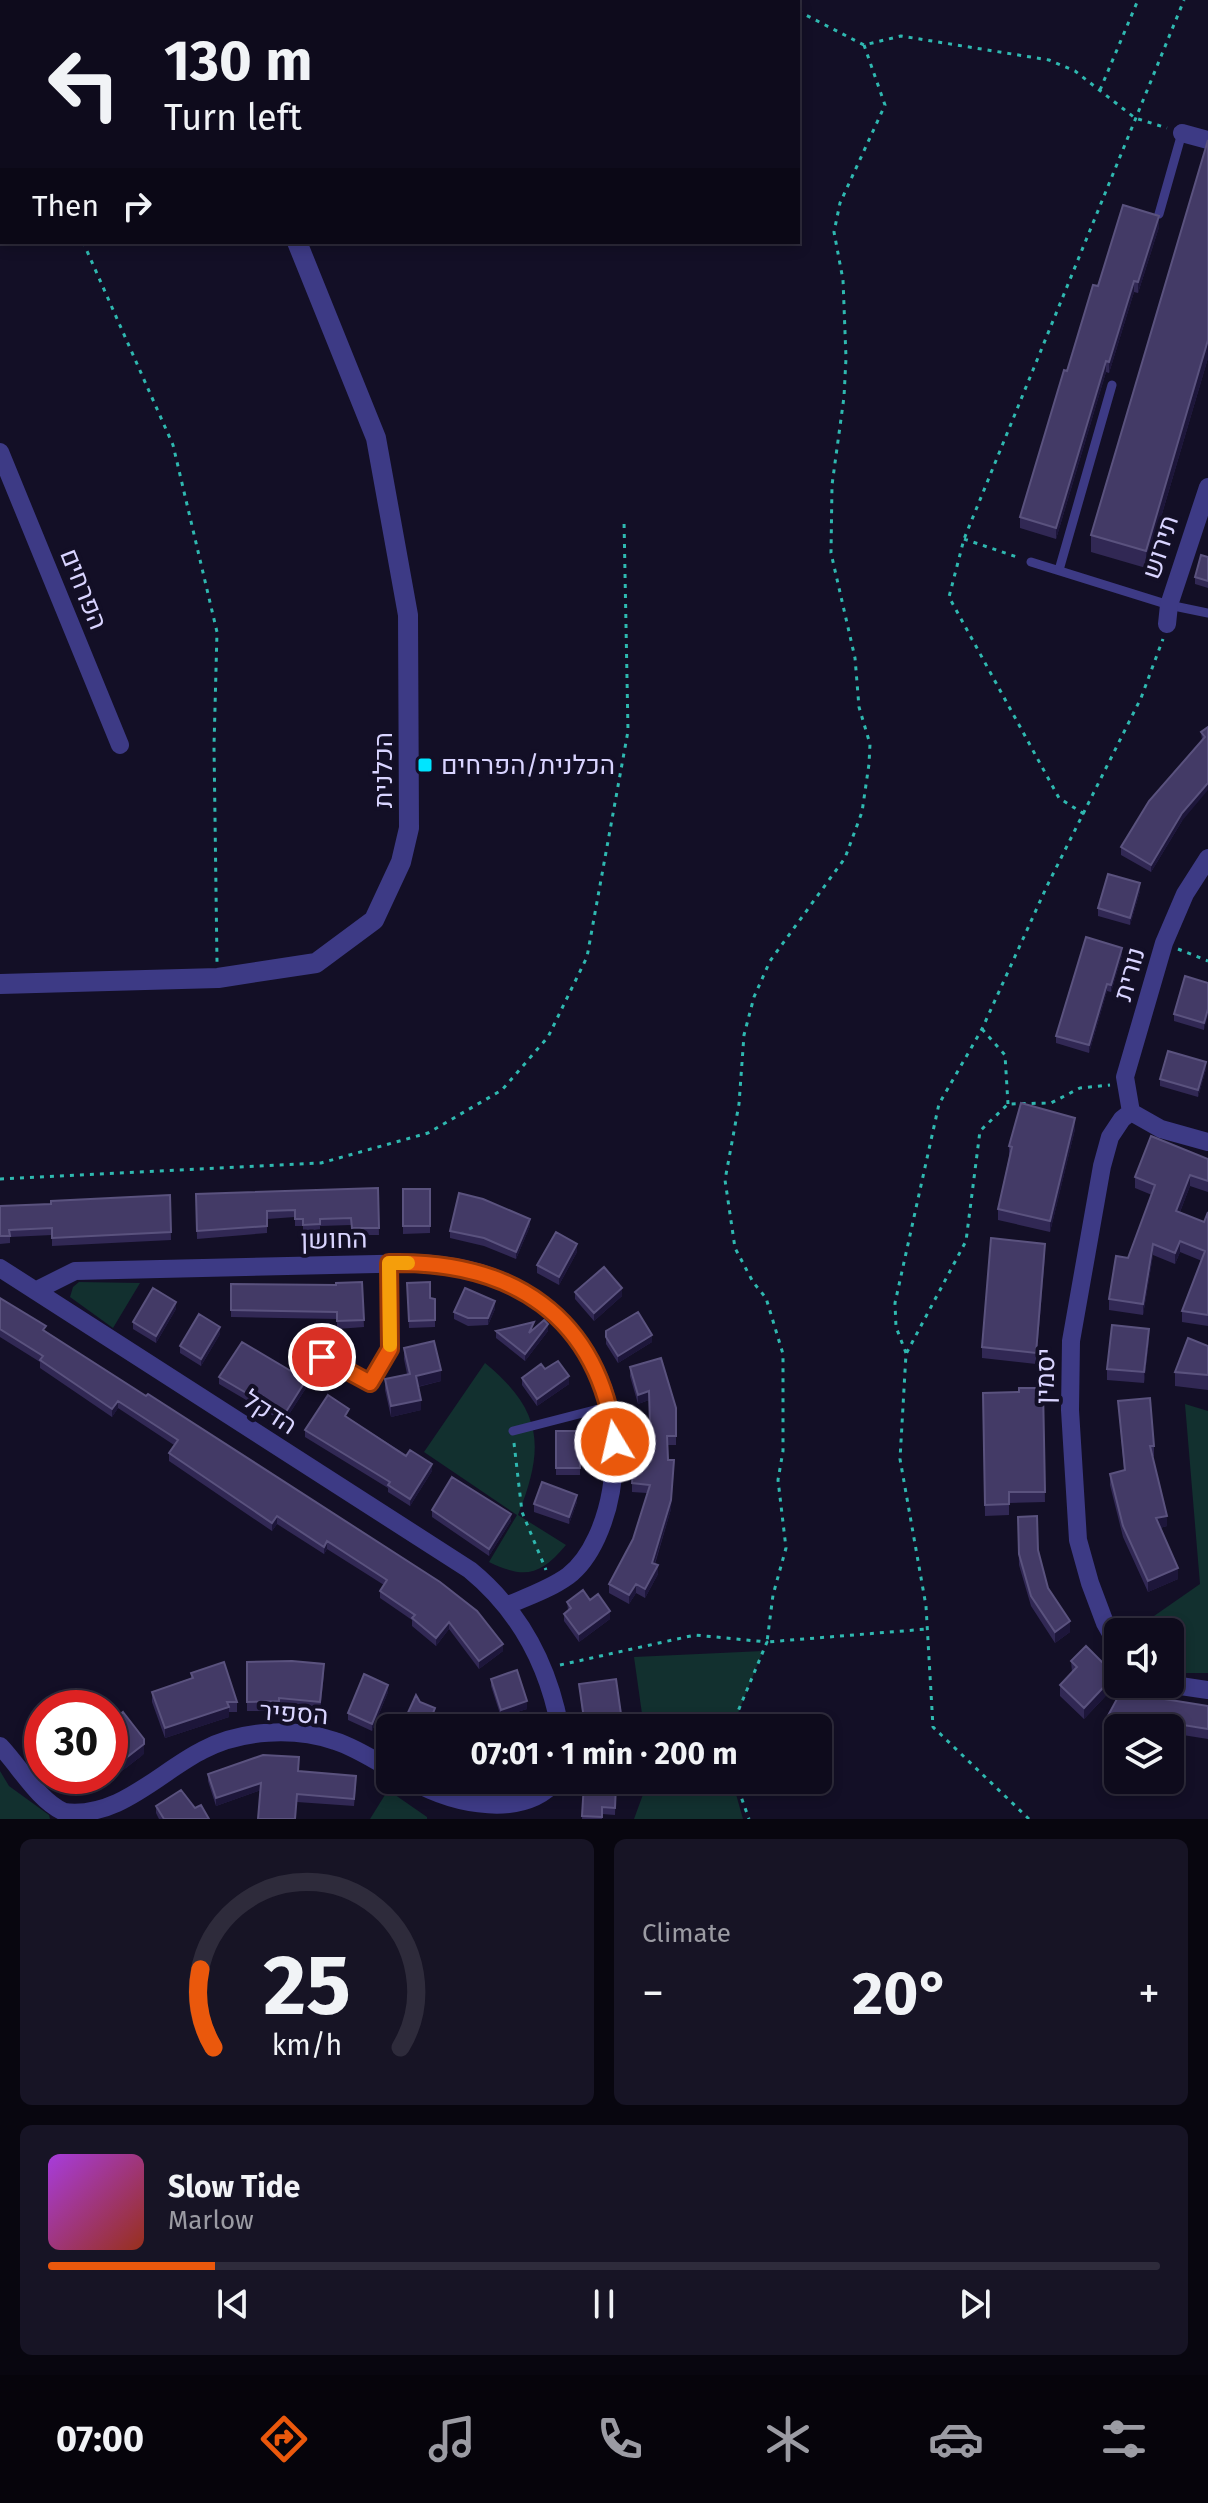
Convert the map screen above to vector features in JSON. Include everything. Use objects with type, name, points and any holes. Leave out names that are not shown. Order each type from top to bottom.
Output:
[{"type":"street","points":[[1182,133],[1208,140]]},
{"type":"street","name":"הכלנית","points":[[0,984],[218,978],[316,963],[374,920],[401,862],[409,828],[408,615],[376,438],[298,244]]},
{"type":"street","name":"הפרחים","points":[[0,452],[120,745]]},
{"type":"street","name":"תירוש","points":[[1168,614],[1208,487]]},
{"type":"street","name":"נורית","points":[[1131,1112],[1125,1077],[1164,943],[1185,894],[1208,858]]},
{"type":"street","points":[[1131,1112],[1161,1129],[1208,1142]]},
{"type":"street","name":"יסמין","points":[[1104,1620],[1078,1540],[1073,1490],[1070,1382],[1074,1325],[1102,1166],[1110,1137],[1131,1112]]},
{"type":"street","name":"החושן","points":[[37,1290],[75,1271],[421,1263],[465,1269],[493,1277],[541,1303],[577,1341],[603,1383],[615,1442],[614,1473],[605,1518],[584,1558],[569,1576],[508,1605]]},
{"type":"street","name":"הדקל","points":[[0,1268],[258,1436],[441,1548],[493,1589],[508,1605]]},
{"type":"street","points":[[508,1605],[544,1669],[556,1714]]},
{"type":"street","points":[[1184,1686],[1208,1690]]},
{"type":"street","name":"הספיר","points":[[0,1746],[53,1806],[66,1813],[96,1817],[113,1814],[205,1748],[255,1734],[306,1735],[335,1741],[376,1762]]},
{"type":"street","points":[[437,1794],[479,1812],[502,1815],[525,1812],[540,1805],[547,1794]]},
{"type":"lane","points":[[1159,214],[1182,133]]},
{"type":"lane","points":[[1059,570],[1112,385]]},
{"type":"lane","points":[[1031,562],[1059,570],[1168,614],[1208,613]]},
{"type":"lane","points":[[322,1357],[370,1383],[390,1349],[389,1263]]},
{"type":"lane","points":[[513,1431],[610,1406]]},
{"type":"path","points":[[1100,90],[1138,0]]},
{"type":"path","points":[[1084,814],[1059,798],[949,597],[964,539],[1184,0]]},
{"type":"path","points":[[800,12],[864,45],[901,36],[1049,60],[1075,71],[1135,118],[1182,133]]},
{"type":"path","points":[[737,1714],[767,1642],[773,1595],[786,1548],[778,1480],[783,1451],[783,1354],[766,1298],[753,1282],[735,1248],[725,1180],[739,1104],[744,1035],[754,997],[770,961],[845,858],[862,812],[869,764],[870,744],[859,707],[855,658],[831,553],[832,485],[846,358],[843,280],[834,232],[840,203],[885,105],[864,45]]},
{"type":"path","points":[[84,244],[173,445],[217,632],[214,746],[218,978]]},
{"type":"path","points":[[0,1179],[321,1163],[428,1133],[502,1090],[548,1037],[587,957],[628,731],[624,520]]},
{"type":"path","points":[[964,539],[1031,562]]},
{"type":"path","points":[[1029,1819],[933,1727],[926,1606],[900,1459],[906,1354],[896,1327],[895,1303],[939,1104],[982,1029],[1047,886],[1141,698],[1160,646]]},
{"type":"path","points":[[1164,943],[1208,961]]},
{"type":"path","points":[[982,1029],[1005,1055],[1008,1104]]},
{"type":"path","points":[[906,1354],[966,1241],[980,1131],[1008,1104],[1051,1103],[1080,1088],[1126,1084]]},
{"type":"path","points":[[513,1431],[522,1512],[552,1585]]},
{"type":"path","points":[[544,1669],[695,1635],[767,1642],[927,1629]]},
{"type":"path","points":[[740,1794],[749,1819]]},
{"type":"green space","points":[[79,1282],[140,1283],[113,1328],[70,1297],[73,1287]]},
{"type":"green space","points":[[485,1363],[518,1397],[528,1414],[533,1432],[535,1450],[532,1469],[518,1515],[566,1545],[548,1563],[531,1572],[512,1571],[489,1562],[517,1515],[424,1452]]},
{"type":"green space","points":[[1185,1404],[1208,1411],[1208,1673],[1184,1673],[1184,1618],[1151,1618],[1200,1584]]},
{"type":"green space","points":[[763,1651],[738,1714],[642,1714],[634,1657]]},
{"type":"green space","points":[[0,1771],[9,1786],[49,1815],[50,1819],[0,1819]]},
{"type":"green space","points":[[386,1794],[394,1794],[427,1817],[427,1819],[370,1819]]},
{"type":"green space","points":[[643,1794],[736,1794],[743,1819],[634,1819]]},
{"type":"building","points":[[1208,140],[1208,340],[1146,551],[1091,535]]},
{"type":"building","points":[[1123,205],[1159,216],[1138,282],[1134,281],[1109,362],[1106,361],[1056,528],[1020,517],[1064,370],[1067,371],[1093,285],[1098,286]]},
{"type":"building","points":[[1201,555],[1208,557],[1208,581],[1195,577]]},
{"type":"building","points":[[1208,727],[1208,783],[1182,813],[1151,865],[1121,847],[1149,801],[1205,737],[1201,732]]},
{"type":"building","points":[[1108,874],[1140,883],[1130,918],[1098,908]]},
{"type":"building","points":[[1086,937],[1122,948],[1111,985],[1107,984],[1089,1045],[1056,1036]]},
{"type":"building","points":[[1185,976],[1208,983],[1208,1009],[1204,1023],[1174,1014]]},
{"type":"building","points":[[1168,1051],[1206,1062],[1198,1090],[1160,1079]]},
{"type":"building","points":[[1021,1103],[1075,1118],[1050,1221],[998,1209],[1012,1147],[1009,1146]]},
{"type":"building","points":[[1151,1136],[1208,1159],[1208,1181],[1190,1175],[1176,1211],[1204,1222],[1208,1212],[1208,1315],[1182,1311],[1205,1251],[1180,1241],[1175,1253],[1153,1244],[1143,1304],[1109,1299],[1116,1256],[1128,1258],[1155,1185],[1135,1177]]},
{"type":"building","points":[[378,1188],[379,1228],[352,1228],[351,1218],[320,1219],[320,1224],[303,1225],[303,1219],[295,1219],[295,1210],[267,1211],[267,1226],[197,1231],[196,1194]]},
{"type":"building","points":[[403,1189],[430,1189],[430,1226],[403,1226]]},
{"type":"building","points":[[459,1193],[483,1199],[530,1219],[516,1252],[484,1238],[450,1231]]},
{"type":"building","points":[[170,1195],[171,1232],[52,1238],[52,1228],[9,1230],[10,1236],[0,1236],[0,1206]]},
{"type":"building","points":[[556,1232],[577,1244],[559,1277],[537,1265]]},
{"type":"building","points":[[991,1238],[1045,1244],[1036,1353],[982,1347]]},
{"type":"building","points":[[604,1267],[622,1288],[594,1313],[575,1292]]},
{"type":"building","points":[[362,1282],[364,1320],[337,1321],[337,1312],[231,1310],[231,1284],[336,1285]]},
{"type":"building","points":[[430,1282],[430,1298],[435,1299],[435,1320],[409,1321],[407,1283]]},
{"type":"building","points":[[153,1288],[176,1302],[156,1336],[133,1322]]},
{"type":"building","points":[[465,1288],[495,1301],[488,1318],[468,1318],[454,1312]]},
{"type":"building","points":[[0,1298],[46,1326],[43,1330],[440,1582],[477,1611],[503,1644],[479,1661],[449,1622],[436,1638],[412,1618],[415,1615],[380,1591],[387,1580],[327,1541],[324,1547],[277,1516],[272,1523],[169,1453],[178,1440],[118,1401],[112,1409],[40,1360],[43,1356],[0,1329]]},
{"type":"building","points":[[638,1312],[652,1335],[618,1356],[606,1337],[606,1331]]},
{"type":"building","points":[[199,1314],[220,1327],[201,1359],[180,1346]]},
{"type":"building","points":[[544,1320],[548,1324],[525,1354],[496,1331],[534,1322],[529,1333]]},
{"type":"building","points":[[1112,1325],[1149,1329],[1144,1372],[1107,1369]]},
{"type":"building","points":[[1188,1338],[1208,1346],[1208,1375],[1175,1372]]},
{"type":"building","points":[[434,1341],[441,1370],[416,1376],[421,1400],[391,1406],[385,1379],[410,1374],[404,1348]]},
{"type":"building","points":[[242,1342],[306,1380],[284,1415],[219,1377]]},
{"type":"building","points":[[661,1358],[676,1408],[676,1436],[667,1436],[668,1460],[674,1460],[671,1500],[652,1563],[658,1565],[645,1589],[636,1584],[629,1595],[609,1584],[633,1539],[650,1485],[632,1483],[634,1457],[651,1459],[649,1391],[638,1395],[630,1367]]},
{"type":"building","points":[[558,1361],[569,1376],[537,1399],[522,1378],[541,1364],[545,1369]]},
{"type":"building","points":[[1019,1388],[1043,1388],[1045,1492],[1009,1492],[1009,1504],[985,1505],[983,1393],[1019,1392]]},
{"type":"building","points":[[328,1395],[349,1409],[345,1416],[406,1456],[410,1450],[432,1464],[410,1499],[388,1485],[390,1482],[305,1430]]},
{"type":"building","points":[[1150,1398],[1154,1446],[1150,1446],[1167,1516],[1156,1518],[1178,1568],[1148,1581],[1123,1526],[1110,1474],[1125,1470],[1118,1401]]},
{"type":"building","points":[[556,1431],[580,1431],[580,1468],[556,1468]]},
{"type":"building","points":[[452,1477],[511,1514],[489,1549],[432,1510]]},
{"type":"building","points":[[542,1482],[577,1495],[569,1517],[534,1504]]},
{"type":"building","points":[[1037,1516],[1038,1550],[1048,1588],[1070,1621],[1055,1632],[1031,1596],[1019,1554],[1018,1517]]},
{"type":"building","points":[[583,1590],[590,1600],[598,1594],[610,1611],[579,1634],[564,1614],[571,1608],[567,1602]]},
{"type":"building","points":[[1086,1646],[1104,1664],[1104,1687],[1084,1708],[1060,1685],[1077,1667],[1071,1661]]},
{"type":"building","points":[[224,1662],[237,1702],[227,1702],[229,1707],[165,1728],[152,1692],[193,1678],[191,1673]]},
{"type":"building","points":[[247,1662],[324,1664],[320,1702],[279,1698],[279,1701],[247,1702]]},
{"type":"building","points":[[517,1670],[527,1701],[501,1710],[491,1679]]},
{"type":"building","points":[[364,1674],[388,1685],[372,1724],[348,1713]]},
{"type":"building","points":[[616,1679],[621,1714],[583,1714],[579,1684]]},
{"type":"building","points":[[416,1695],[420,1702],[435,1708],[433,1714],[407,1714]]},
{"type":"building","points":[[1117,1698],[1158,1698],[1208,1706],[1208,1729],[1184,1725],[1184,1714],[1109,1714]]},
{"type":"building","points":[[128,1718],[144,1739],[144,1744],[128,1756]]},
{"type":"building","points":[[263,1755],[299,1757],[298,1771],[356,1776],[354,1799],[297,1794],[295,1819],[258,1819],[261,1783],[216,1798],[208,1774]]},
{"type":"building","points":[[181,1790],[195,1808],[201,1805],[209,1819],[164,1819],[156,1806]]},
{"type":"building","points":[[583,1794],[616,1794],[615,1808],[602,1807],[602,1817],[582,1816]]},
{"type":"slow traffic","points":[[390,1345],[389,1263],[408,1263]]},
{"type":"place","name":"הכלנית/הפרחים","points":[[425,765]]},
{"type":"route","points":[[322,1357],[370,1383],[390,1349],[389,1263],[446,1265],[493,1277],[541,1303],[577,1341],[603,1383],[611,1410],[615,1442]]}]
